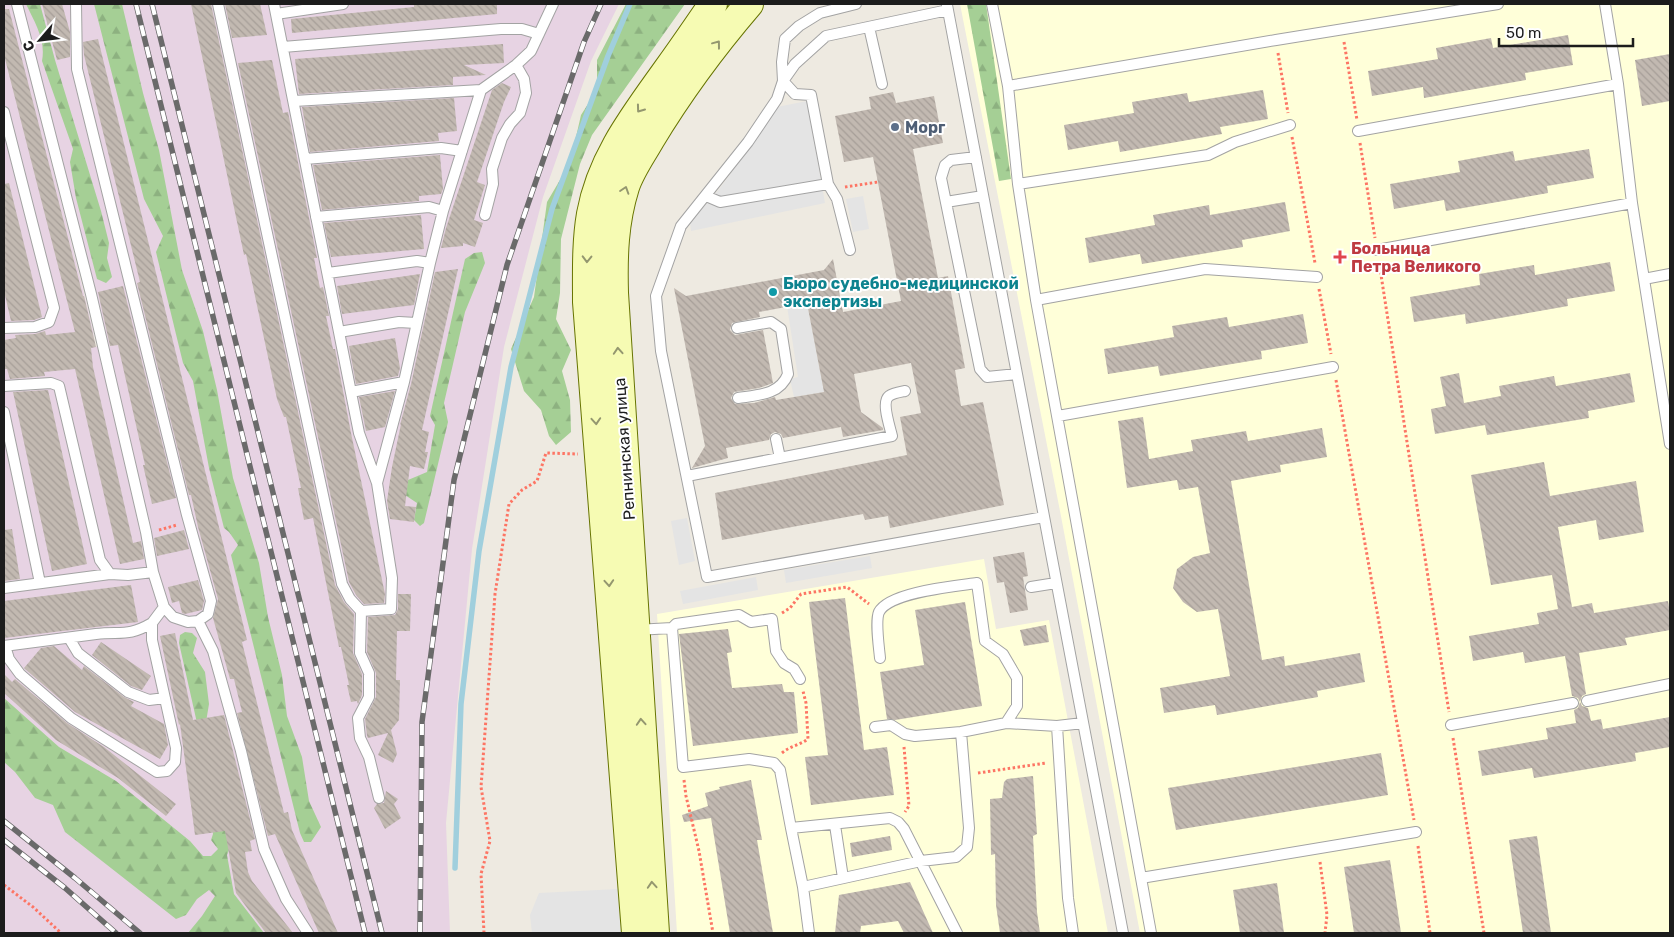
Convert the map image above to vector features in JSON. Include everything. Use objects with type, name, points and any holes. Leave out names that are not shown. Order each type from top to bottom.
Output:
[{"type":"street","name":"Репнинская улица","points":[[636,933],[587,302],[587,254],[591,213],[612,152],[625,129],[713,4]]},
{"type":"street","name":"Репнинская улица","points":[[655,933],[614,293],[616,221],[626,184],[665,116],[733,22],[749,4]]},
{"type":"lane","points":[[17,4],[92,294],[146,532],[153,572],[164,607],[173,618],[188,622],[198,621],[208,614],[211,601],[187,514],[77,69],[76,4]]},
{"type":"lane","points":[[218,4],[342,584],[350,599],[361,610],[360,654],[368,673],[369,697],[358,718],[360,738],[369,757],[379,798]]},
{"type":"lane","points":[[343,4],[275,9],[359,432],[377,483],[392,578],[391,609],[361,610]]},
{"type":"lane","points":[[294,102],[481,90],[516,66],[531,51],[553,4]]},
{"type":"lane","points":[[850,250],[837,199],[830,187],[812,95],[795,94],[783,81],[782,62],[785,39],[799,26],[820,12],[856,4]]},
{"type":"lane","points":[[992,4],[1008,86],[1018,184],[1036,300],[1151,933]]},
{"type":"lane","points":[[1008,86],[1498,4]]},
{"type":"lane","points":[[1604,4],[1618,84],[1632,203],[1670,444]]},
{"type":"lane","points":[[1044,517],[707,577],[661,351],[656,296],[680,226],[748,142],[777,99],[783,81],[795,64],[826,36],[870,27],[947,7],[976,157],[1123,933]]},
{"type":"lane","points":[[870,27],[882,84]]},
{"type":"lane","points":[[283,47],[501,29],[522,29],[539,34]]},
{"type":"lane","points":[[484,215],[493,184],[492,169],[502,138],[510,124],[520,113],[526,94],[524,78],[516,66]]},
{"type":"lane","points":[[1358,131],[1618,84]]},
{"type":"lane","points":[[377,483],[404,382],[443,211],[481,90]]},
{"type":"lane","points":[[4,112],[54,308],[49,322],[36,327],[4,328]]},
{"type":"lane","points":[[1018,184],[1208,155],[1235,142],[1290,125]]},
{"type":"lane","points":[[305,159],[441,148],[462,151]]},
{"type":"lane","points":[[976,157],[951,160],[944,165],[941,178],[980,369],[987,377],[1017,374]]},
{"type":"lane","points":[[706,196],[720,202],[830,187]]},
{"type":"lane","points":[[946,202],[983,196]]},
{"type":"lane","points":[[1377,250],[1632,203]]},
{"type":"lane","points":[[316,216],[428,207],[443,211]]},
{"type":"lane","points":[[328,274],[417,261],[430,263]]},
{"type":"lane","points":[[1036,300],[1205,269],[1317,276]]},
{"type":"lane","points":[[1644,279],[1670,274]]},
{"type":"lane","points":[[339,332],[399,322],[416,323]]},
{"type":"lane","points":[[738,328],[771,322],[780,329],[788,374],[785,381],[768,397],[738,398]]},
{"type":"lane","points":[[1058,416],[1333,367]]},
{"type":"lane","points":[[351,392],[404,382]]},
{"type":"lane","points":[[4,386],[50,383],[59,386],[100,560],[110,574]]},
{"type":"lane","points":[[687,476],[892,436],[885,405],[890,394],[905,391]]},
{"type":"lane","points":[[4,412],[40,583]]},
{"type":"lane","points":[[776,439],[780,458]]},
{"type":"lane","points":[[4,588],[110,574],[128,575],[153,572]]},
{"type":"lane","points":[[880,658],[879,612],[887,604],[908,594],[977,583],[985,641],[1003,654],[1017,678],[1017,706],[1006,723]]},
{"type":"lane","points":[[1031,587],[1056,583]]},
{"type":"lane","points":[[152,624],[152,640],[176,748],[175,762],[167,772],[157,772],[71,718],[20,674],[8,659],[4,646],[100,634],[124,634],[140,630],[152,624],[164,607]]},
{"type":"lane","points":[[635,630],[672,628],[676,624],[740,615],[751,622],[772,619],[776,650],[784,663],[794,669],[800,678]]},
{"type":"lane","points":[[198,621],[215,660],[241,751],[264,849],[286,899],[308,933]]},
{"type":"lane","points":[[672,628],[683,767],[749,759],[774,763],[780,770],[803,887],[809,933]]},
{"type":"lane","points":[[69,638],[78,654],[128,692],[149,700],[165,698]]},
{"type":"lane","points":[[1587,701],[1670,684]]},
{"type":"lane","points":[[1451,725],[1573,703]]},
{"type":"lane","points":[[875,727],[891,726],[905,734],[916,736],[961,732],[1006,723],[1057,726],[1083,723]]},
{"type":"lane","points":[[1057,726],[1068,898],[1073,933]]},
{"type":"lane","points":[[803,887],[921,861],[956,857],[967,846],[969,828],[961,732]]},
{"type":"lane","points":[[791,828],[890,818],[898,822],[904,829],[957,933]]},
{"type":"lane","points":[[835,825],[843,878]]},
{"type":"lane","points":[[1141,878],[1416,832]]},
{"type":"path","points":[[1342,29],[1484,933]]},
{"type":"path","points":[[1276,40],[1416,832],[1430,933]]},
{"type":"path","points":[[830,187],[878,182]]},
{"type":"path","points":[[484,933],[481,874],[490,841],[481,787],[495,594],[508,504],[522,490],[537,480],[546,453],[584,455]]},
{"type":"path","points":[[170,527],[177,526]]},
{"type":"path","points":[[772,619],[790,608],[801,594],[847,587],[879,612]]},
{"type":"path","points":[[774,763],[783,751],[808,739],[806,703],[800,678]]},
{"type":"path","points":[[898,822],[909,806],[904,748],[905,734]]},
{"type":"path","points":[[965,775],[1058,761]]},
{"type":"path","points":[[683,767],[686,796],[699,851],[713,933]]},
{"type":"path","points":[[1318,849],[1327,915],[1325,933]]},
{"type":"path","points":[[4,885],[33,907],[61,933]]},
{"type":"shaded area","points":[[4,4],[12,4],[93,330],[95,347],[108,344],[22,4],[619,4],[591,61],[543,197],[504,347],[472,549],[446,823],[450,933],[4,933]]},
{"type":"shaded area","name":"Больница Петра Великого","points":[[960,4],[1670,4],[1670,933],[1140,933],[1060,511]]},
{"type":"shaded area","points":[[807,101],[825,203],[691,231],[690,223],[720,188],[777,107]]},
{"type":"shaded area","points":[[863,196],[869,229],[853,232],[846,199]]},
{"type":"shaded area","points":[[807,303],[824,392],[794,397],[790,379],[798,377],[787,306]]},
{"type":"shaded area","points":[[687,518],[695,561],[679,565],[671,521]]},
{"type":"shaded area","points":[[870,556],[872,568],[786,583],[784,570]]},
{"type":"shaded area","points":[[984,559],[996,629],[1049,620],[1108,933],[677,933],[657,614]]},
{"type":"shaded area","points":[[756,577],[758,590],[683,604],[680,591]]},
{"type":"shaded area","points":[[618,889],[621,933],[532,933],[530,915],[539,893]]},
{"type":"green space","points":[[26,4],[40,4],[101,211],[109,243],[107,258],[112,277],[106,283],[97,279],[76,198],[70,162],[73,149],[42,61],[43,53],[39,32]]},
{"type":"green space","points":[[94,4],[122,4],[143,93],[159,150],[182,270],[203,331],[217,390],[233,478],[259,563],[268,617],[282,675],[287,716],[302,757],[309,801],[321,827],[311,842],[304,842],[300,833],[231,555],[238,545],[224,528],[209,468],[193,381],[183,363],[156,252],[163,236],[144,199]]},
{"type":"green space","points":[[626,4],[685,4],[592,135],[580,164],[561,239],[560,293],[556,319],[571,350],[562,371],[570,400],[571,432],[556,445],[549,436],[541,410],[524,391],[511,349],[534,297],[547,202],[570,163],[581,115],[597,90],[597,60]]},
{"type":"green space","points":[[967,4],[986,4],[1011,179],[999,181]]},
{"type":"green space","points":[[482,252],[485,263],[465,312],[444,403],[448,422],[424,523],[420,526],[414,520],[417,503],[405,495],[408,480],[427,472],[435,425],[430,416],[465,259],[474,253]]},
{"type":"green space","points":[[185,632],[192,633],[197,638],[193,653],[205,672],[209,704],[206,722],[197,723],[179,643],[180,635]]},
{"type":"green space","points":[[4,698],[59,747],[116,781],[190,841],[203,856],[211,856],[218,849],[211,840],[213,834],[204,762],[230,847],[227,855],[234,894],[264,933],[188,933],[215,896],[209,890],[197,899],[186,915],[176,919],[65,832],[53,805],[35,798],[15,772],[4,762]]},
{"type":"building","points":[[42,4],[62,4],[70,32],[70,57],[57,60]]},
{"type":"building","points":[[191,4],[211,4],[335,585],[344,602],[354,614],[353,653],[362,674],[362,695],[358,704],[357,701],[351,702],[313,518],[304,520],[298,488],[301,488],[286,417],[284,417],[277,399],[246,254],[244,255]]},
{"type":"building","points":[[225,4],[260,4],[267,35],[232,38]]},
{"type":"building","points":[[414,4],[497,4],[497,14],[292,33],[291,19],[414,7]]},
{"type":"building","points":[[4,9],[9,9],[84,296],[96,347],[91,348],[93,367],[133,543],[141,541],[144,559],[120,564],[75,369],[44,372],[45,376],[10,379],[7,369],[4,369],[4,340],[16,338],[15,335],[35,334],[45,331],[46,335],[75,332],[4,55]]},
{"type":"building","points":[[1568,35],[1573,65],[1525,73],[1526,80],[1424,98],[1423,87],[1372,96],[1368,71],[1438,59],[1436,48],[1491,38],[1493,48]]},
{"type":"building","points":[[98,39],[247,640],[242,642],[284,813],[288,812],[292,830],[338,933],[319,933],[275,834],[268,836],[237,713],[242,712],[234,679],[230,679],[213,618],[218,599],[191,495],[189,495],[137,283],[140,282],[84,55],[83,42]]},
{"type":"building","points":[[503,44],[504,63],[464,65],[486,75],[453,77],[453,85],[299,94],[295,59]]},
{"type":"building","points":[[1670,54],[1670,101],[1642,106],[1635,60]]},
{"type":"building","points":[[272,60],[283,113],[288,112],[317,258],[314,258],[320,288],[323,287],[329,316],[326,316],[333,349],[335,349],[385,594],[384,603],[364,604],[356,595],[349,582],[238,63]]},
{"type":"building","points":[[502,83],[511,87],[504,102],[477,182],[485,185],[474,220],[483,223],[475,247],[463,243],[463,246],[441,248],[492,90]]},
{"type":"building","points":[[1263,90],[1268,119],[1220,127],[1222,134],[1120,152],[1118,141],[1068,150],[1064,125],[1134,113],[1132,102],[1187,93],[1189,102]]},
{"type":"building","name":"Бюро судебно-медицинской экспертизы","points":[[893,92],[896,103],[934,96],[943,143],[913,149],[938,278],[948,276],[965,368],[955,370],[961,406],[983,402],[1004,505],[890,528],[888,516],[865,520],[863,514],[722,540],[715,493],[907,455],[900,417],[921,413],[911,363],[854,374],[861,412],[883,428],[883,430],[843,437],[841,427],[783,438],[781,434],[775,432],[771,434],[769,440],[726,448],[728,458],[692,468],[705,446],[674,288],[686,296],[824,270],[833,259],[843,312],[901,301],[873,157],[844,162],[835,116],[871,109],[869,97]],"holes":[[[807,303],[824,392],[776,400],[775,397],[754,403],[735,404],[731,398],[734,392],[759,388],[773,383],[763,330],[735,335],[730,330],[732,323],[760,317],[759,312]]]},
{"type":"building","points":[[454,98],[457,131],[438,133],[439,141],[310,152],[302,107]]},
{"type":"building","points":[[1589,149],[1594,178],[1547,186],[1548,193],[1446,211],[1444,200],[1394,209],[1390,184],[1460,172],[1458,161],[1513,151],[1515,161]]},
{"type":"building","points":[[440,155],[443,189],[441,194],[419,196],[419,201],[322,210],[313,165]]},
{"type":"building","points":[[9,183],[42,317],[34,320],[11,321],[4,291],[4,184]]},
{"type":"building","points":[[1285,202],[1290,231],[1242,240],[1243,247],[1142,264],[1140,254],[1089,263],[1085,238],[1155,225],[1153,215],[1209,205],[1210,215]]},
{"type":"building","points":[[421,215],[424,249],[331,257],[324,223]]},
{"type":"building","points":[[1610,262],[1615,291],[1567,299],[1568,306],[1466,324],[1465,314],[1414,322],[1410,297],[1480,285],[1479,274],[1534,265],[1535,275]]},
{"type":"building","points":[[458,269],[422,430],[429,432],[425,452],[428,452],[424,469],[410,466],[405,506],[416,507],[414,522],[390,519],[387,501],[392,467],[435,272]]},
{"type":"building","points":[[420,274],[414,305],[342,314],[337,286]]},
{"type":"building","points":[[123,286],[176,498],[152,504],[118,345],[110,346],[98,292]]},
{"type":"building","points":[[1303,314],[1308,343],[1261,351],[1262,359],[1160,376],[1158,366],[1108,374],[1104,349],[1174,337],[1172,326],[1227,317],[1229,327]]},
{"type":"building","points":[[395,338],[400,368],[398,376],[356,384],[349,346]]},
{"type":"building","points":[[1459,373],[1464,403],[1501,396],[1499,386],[1554,376],[1556,386],[1630,373],[1635,402],[1588,411],[1589,418],[1487,435],[1485,425],[1435,434],[1431,409],[1446,406],[1440,377]]},
{"type":"building","points":[[48,390],[87,564],[52,571],[13,392]]},
{"type":"building","points":[[395,391],[385,427],[366,431],[359,397]]},
{"type":"building","points":[[1143,417],[1149,459],[1193,451],[1191,440],[1246,431],[1248,441],[1322,428],[1327,457],[1280,465],[1281,472],[1231,481],[1262,660],[1284,656],[1285,666],[1360,653],[1365,682],[1317,691],[1318,697],[1217,715],[1215,705],[1164,713],[1160,688],[1230,676],[1218,609],[1197,612],[1183,602],[1173,588],[1177,569],[1193,557],[1210,553],[1198,487],[1179,490],[1177,480],[1127,488],[1118,421]]},
{"type":"building","points":[[1544,462],[1550,496],[1636,481],[1644,532],[1599,540],[1596,520],[1558,527],[1572,607],[1592,603],[1594,613],[1668,601],[1670,613],[1670,630],[1625,638],[1627,645],[1579,653],[1586,694],[1582,696],[1580,702],[1578,698],[1572,696],[1565,656],[1525,663],[1523,652],[1473,661],[1469,636],[1539,624],[1537,613],[1558,609],[1552,575],[1491,585],[1471,475]]},
{"type":"building","points":[[12,529],[20,579],[4,581],[4,530]]},
{"type":"building","points":[[184,530],[189,549],[157,556],[154,538]]},
{"type":"building","points":[[1024,552],[1028,576],[1023,577],[1028,610],[1010,613],[1004,582],[997,583],[993,557]]},
{"type":"building","points":[[198,580],[204,601],[202,610],[182,613],[179,601],[172,603],[168,587]]},
{"type":"building","points":[[131,585],[138,622],[4,638],[4,601]]},
{"type":"building","points":[[398,594],[411,594],[410,631],[397,631],[396,680],[400,680],[399,720],[391,730],[397,754],[393,763],[378,755],[388,733],[368,738],[367,736],[365,719],[376,697],[376,673],[367,652],[368,617],[395,615],[398,609]]},
{"type":"building","points":[[845,598],[864,750],[887,747],[894,795],[811,805],[805,757],[828,755],[809,602]]},
{"type":"building","points":[[965,602],[982,706],[895,720],[887,719],[880,672],[924,665],[915,610]]},
{"type":"building","points":[[1046,625],[1049,642],[1024,646],[1020,630]]},
{"type":"building","points":[[728,629],[732,652],[727,653],[732,688],[782,684],[784,692],[794,692],[798,733],[693,746],[679,634]]},
{"type":"building","points":[[175,633],[193,720],[224,715],[255,839],[250,841],[252,851],[245,852],[248,872],[252,881],[293,933],[266,933],[236,893],[225,831],[195,835],[180,724],[160,636]]},
{"type":"building","points":[[101,642],[151,676],[142,690],[131,686],[92,655]]},
{"type":"building","points":[[54,646],[82,670],[84,666],[124,697],[134,702],[131,706],[164,724],[168,745],[160,759],[75,712],[24,668],[41,648]]},
{"type":"building","points":[[4,674],[12,682],[15,679],[67,723],[104,747],[176,804],[166,816],[118,778],[56,740],[4,693]]},
{"type":"building","points":[[1580,702],[1582,706],[1588,708],[1591,721],[1601,719],[1603,729],[1670,717],[1670,747],[1635,753],[1636,761],[1534,778],[1532,768],[1482,776],[1478,751],[1548,739],[1546,728],[1576,723],[1574,710],[1578,708]]},
{"type":"building","points":[[1381,753],[1388,795],[1176,830],[1168,788]]},
{"type":"building","points":[[1033,776],[1037,834],[1033,836],[1040,933],[1000,933],[996,905],[995,854],[991,855],[990,799],[1002,798],[1004,782],[1007,779]]},
{"type":"building","points":[[751,780],[762,840],[757,840],[773,933],[730,933],[711,818],[684,822],[682,815],[708,806],[705,793],[720,789],[719,787]]},
{"type":"building","points":[[386,791],[398,799],[394,804],[401,818],[385,829],[374,808],[377,804],[384,803]]},
{"type":"building","points":[[890,836],[892,850],[852,857],[850,843]]},
{"type":"building","points":[[1537,836],[1551,933],[1523,933],[1509,840]]},
{"type":"building","points":[[1390,860],[1401,933],[1354,933],[1344,867]]},
{"type":"building","points":[[910,882],[933,933],[904,933],[898,921],[861,926],[860,933],[835,933],[839,895]]},
{"type":"building","points":[[1277,883],[1284,933],[1240,933],[1233,890]]},
{"type":"waterway","points":[[455,868],[461,704],[479,551],[511,367],[552,209],[608,56],[630,4]]},
{"type":"railway","points":[[136,4],[365,933]]},
{"type":"railway","points":[[152,4],[382,933]]},
{"type":"railway","points":[[420,933],[422,722],[454,480],[507,265],[584,42],[601,4]]},
{"type":"railway","points":[[4,821],[140,933]]},
{"type":"railway","points":[[4,840],[65,888],[116,933]]},
{"type":"place","name":"Морг","points":[[895,127]]},
{"type":"place","name":"Больница Петра Великого","points":[[1340,257]]},
{"type":"place","name":"Бюро судебно-медицинской экспертизы","points":[[773,292]]}]
